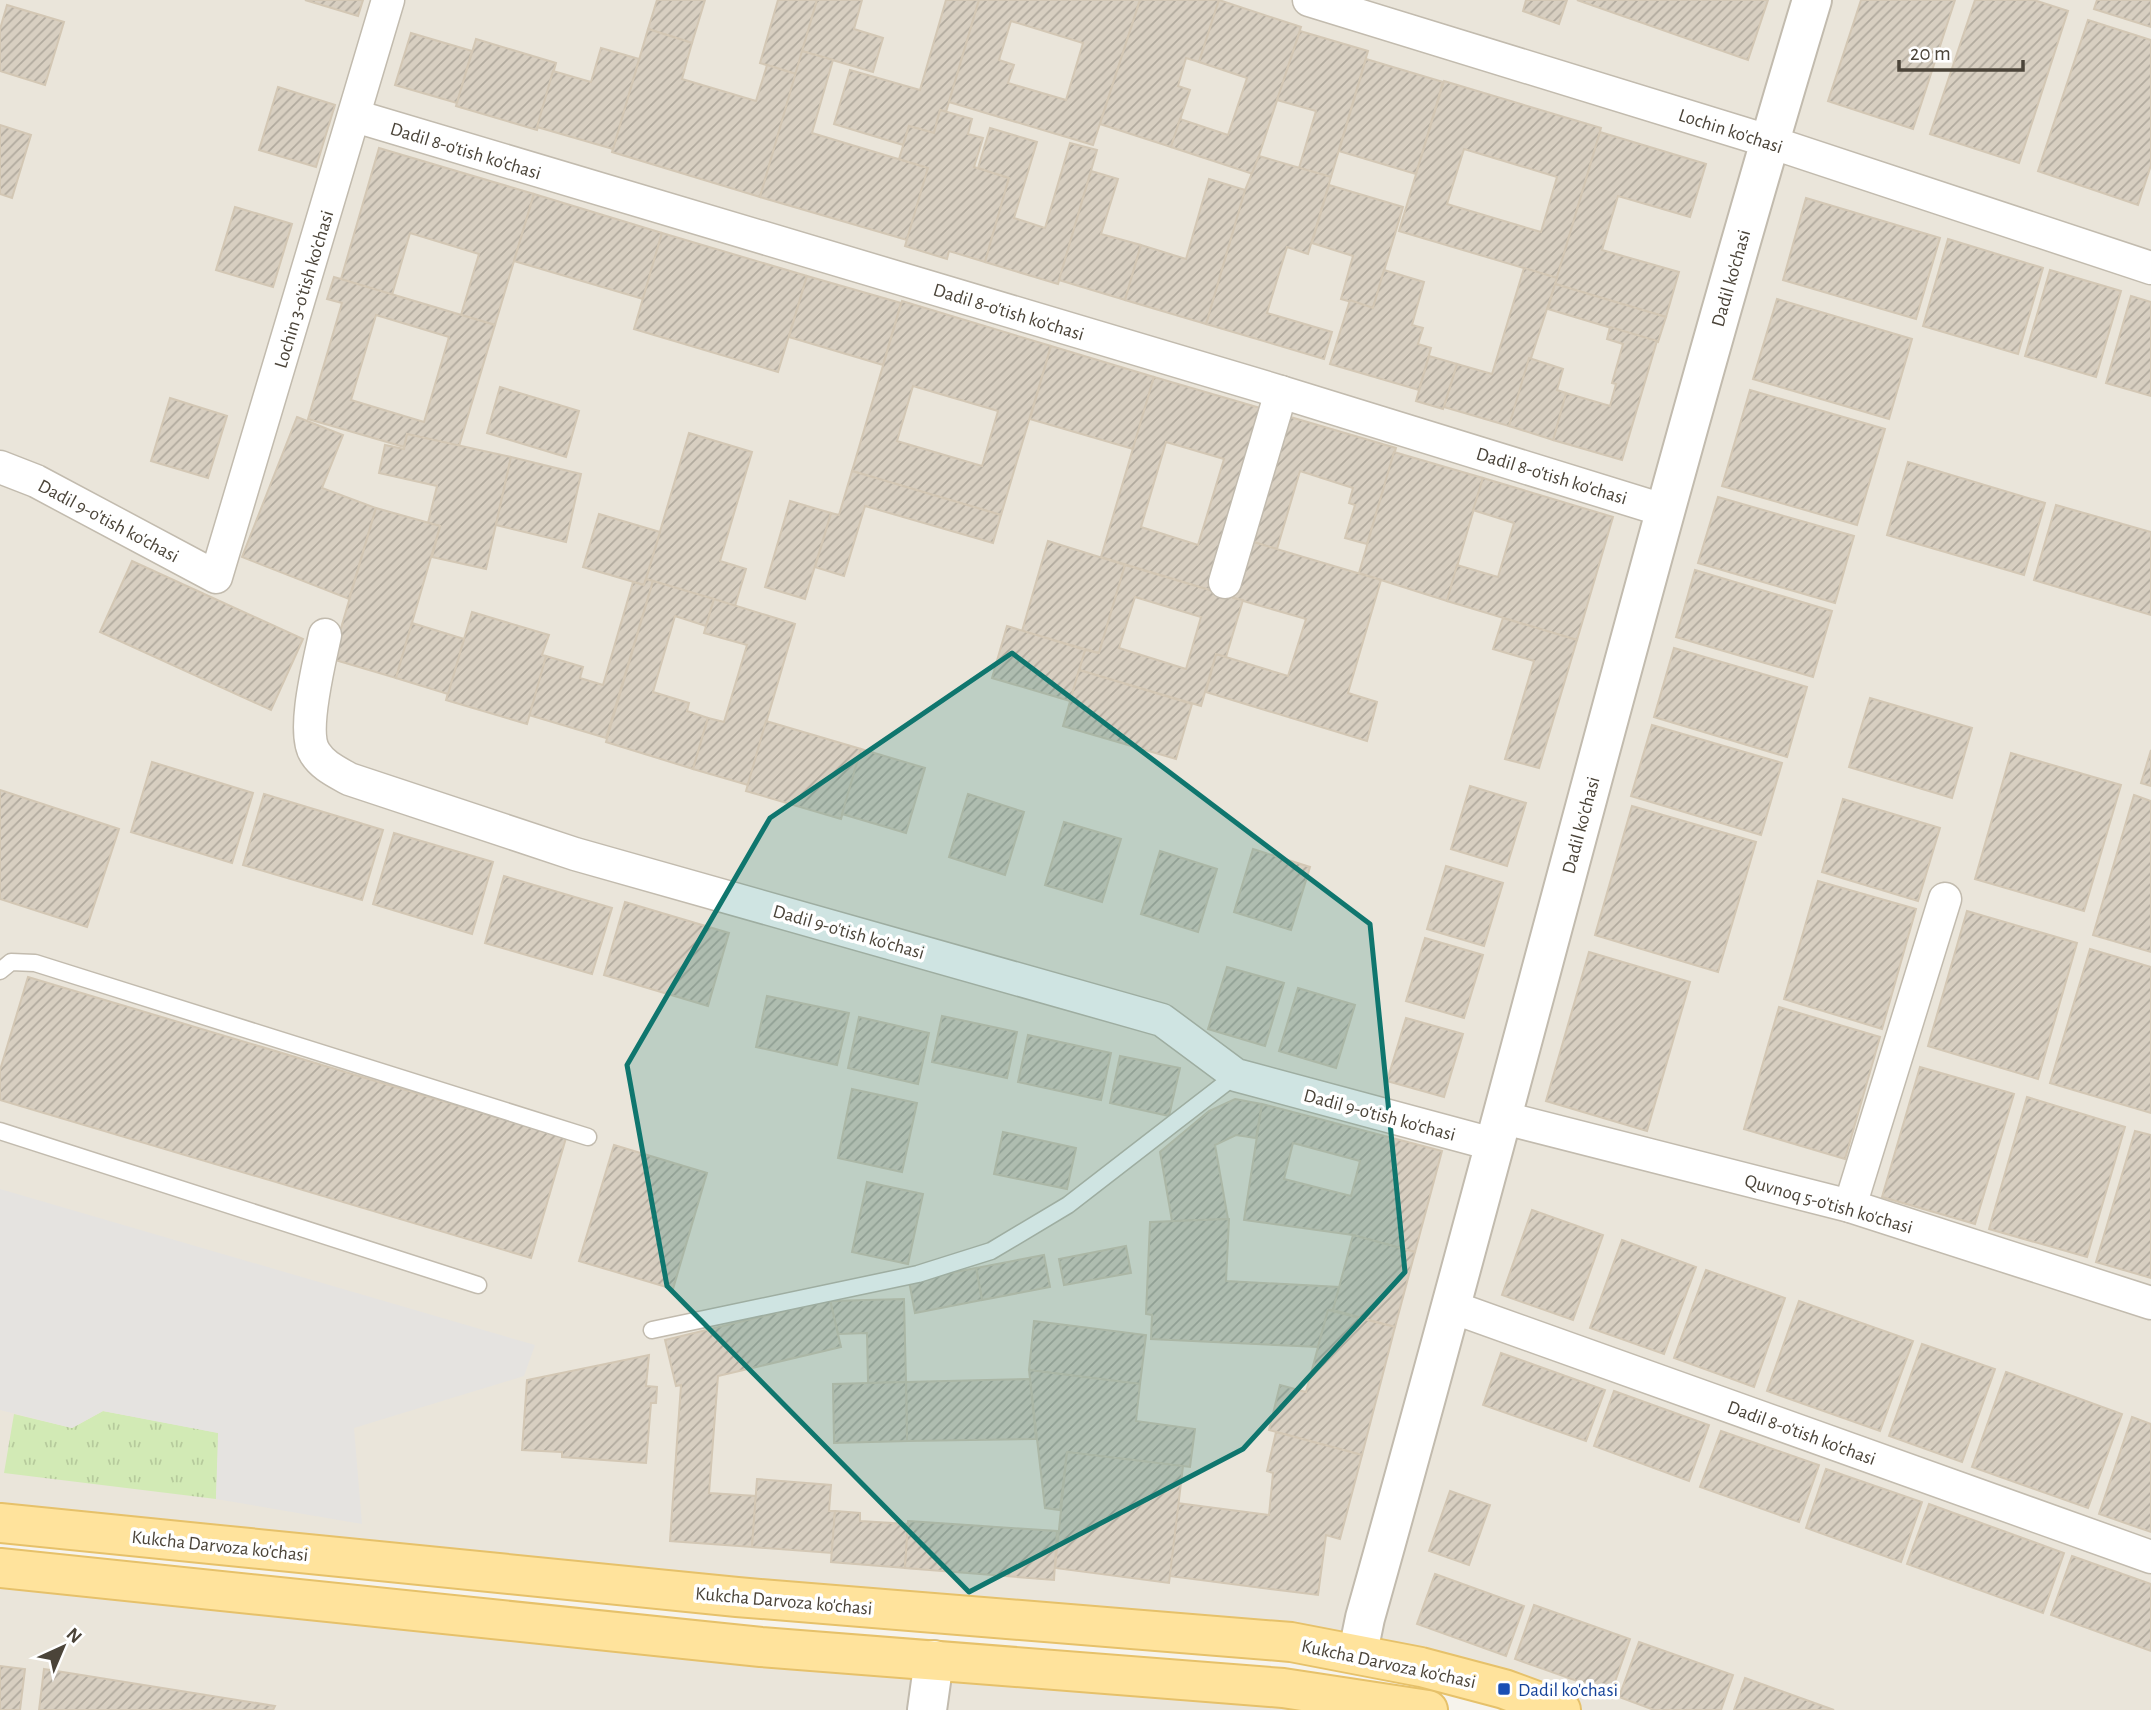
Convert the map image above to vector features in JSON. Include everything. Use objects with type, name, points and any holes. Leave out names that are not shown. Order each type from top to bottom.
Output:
[{"type":"main road","name":"Kukcha Darvoza ko'chasi","points":[[0,1523],[737,1597],[1291,1642],[1358,1653],[1504,1689],[1561,1710]]},
{"type":"main road","name":"Kukcha Darvoza ko'chasi","points":[[0,1568],[761,1647],[1283,1688],[1428,1710]]},
{"type":"main road","points":[[934,1660],[939,1614]]},
{"type":"main road","points":[[1346,1696],[1358,1653]]},
{"type":"street","name":"Lochin 3-o'tish ko'chasi","points":[[216,577],[388,0]]},
{"type":"street","name":"Lochin ko'chasi","points":[[1309,0],[1769,141],[2151,268]]},
{"type":"street","name":"Dadil ko'chasi","points":[[1358,1653],[1365,1618],[1500,1131],[1663,510],[1812,0]]},
{"type":"street","name":"Dadil 8-o'tish ko'chasi","points":[[355,116],[1281,392],[1663,510]]},
{"type":"street","points":[[1225,582],[1281,392]]},
{"type":"street","name":"Dadil 9-o'tish ko'chasi","points":[[0,467],[36,481],[216,577]]},
{"type":"street","name":"Dadil 9-o'tish ko'chasi","points":[[325,635],[310,724],[313,752],[329,768],[349,779],[575,854],[1162,1020],[1236,1074],[1500,1131]]},
{"type":"street","points":[[1850,1206],[1945,899]]},
{"type":"street","name":"Quvnoq 5-o'tish ko'chasi","points":[[1500,1131],[1850,1206],[2151,1303]]},
{"type":"street","name":"Dadil 8-o'tish ko'chasi","points":[[1452,1307],[2151,1557]]},
{"type":"street","points":[[927,1710],[934,1660]]},
{"type":"lane","points":[[0,971],[11,962],[35,963],[588,1137]]},
{"type":"lane","points":[[652,1330],[918,1274],[991,1251],[1068,1205],[1236,1074]]},
{"type":"lane","points":[[0,1131],[478,1285]]},
{"type":"highlighted area","points":[[1012,653],[1370,924],[1405,1272],[1243,1449],[969,1592],[667,1286],[627,1065],[770,818]]},
{"type":"shaded area","points":[[0,0],[2151,0],[2151,1710],[1561,1710],[1421,1667],[0,1523]]},
{"type":"shaded area","points":[[0,1189],[535,1345],[524,1376],[354,1428],[362,1524],[216,1499],[218,1433],[103,1411],[72,1428],[0,1410]]},
{"type":"shaded area","points":[[0,1568],[1428,1710],[0,1710]]},
{"type":"green space","points":[[103,1411],[219,1433],[216,1499],[4,1473],[14,1414],[72,1428]]},
{"type":"building","points":[[305,0],[363,0],[358,16]]},
{"type":"building","points":[[657,0],[705,0],[692,43],[648,29]]},
{"type":"building","points":[[778,0],[817,0],[796,74],[760,63]]},
{"type":"building","points":[[817,0],[862,0],[854,29],[883,38],[873,72],[802,51]]},
{"type":"building","points":[[946,0],[979,0],[946,112],[940,110],[934,133],[909,126],[903,145],[834,124],[850,70],[920,90]]},
{"type":"building","points":[[979,0],[1140,0],[1093,145],[949,102]],"holes":[[[1011,21],[1083,43],[1066,100],[1008,83],[1014,65],[999,60]]]},
{"type":"building","points":[[1140,0],[1219,0],[1199,62],[1186,58],[1178,86],[1190,90],[1171,147],[1100,124]]},
{"type":"building","points":[[1219,0],[1301,27],[1253,174],[1171,147],[1180,119],[1228,135],[1247,78],[1199,62]]},
{"type":"building","points":[[1526,0],[1567,0],[1559,24],[1523,11]]},
{"type":"building","points":[[1577,0],[1768,0],[1748,60]]},
{"type":"building","points":[[1861,0],[1955,0],[1913,129],[1828,101]]},
{"type":"building","points":[[1975,0],[2034,0],[2068,11],[2019,163],[1930,134]]},
{"type":"building","points":[[2097,0],[2151,0],[2151,27],[2094,9]]},
{"type":"building","points":[[7,5],[64,22],[45,85],[0,71],[0,29]]},
{"type":"building","points":[[2088,20],[2151,40],[2151,165],[2138,205],[2038,171]]},
{"type":"building","points":[[648,29],[692,43],[682,79],[756,101],[767,65],[796,74],[760,197],[612,152]]},
{"type":"building","points":[[1300,31],[1368,51],[1331,177],[1299,168],[1316,111],[1277,100]]},
{"type":"building","points":[[411,33],[472,51],[457,103],[395,85]]},
{"type":"building","points":[[476,39],[556,63],[537,130],[456,106]]},
{"type":"building","points":[[601,48],[639,59],[613,149],[537,127],[553,71],[591,82]]},
{"type":"building","points":[[802,51],[833,60],[812,133],[928,168],[907,240],[760,197]]},
{"type":"building","points":[[1366,59],[1443,82],[1416,174],[1339,151]]},
{"type":"building","points":[[1444,81],[1601,128],[1557,278],[1399,231]],"holes":[[[1464,149],[1557,177],[1541,232],[1447,204]]]},
{"type":"building","points":[[278,87],[335,105],[316,167],[259,150]]},
{"type":"building","points":[[940,110],[972,119],[968,134],[983,138],[974,167],[1009,178],[985,262],[949,251],[947,259],[905,246],[928,168],[899,159],[909,126],[934,133]]},
{"type":"building","points":[[0,125],[31,135],[12,198],[0,194]]},
{"type":"building","points":[[990,128],[1037,142],[1014,218],[1045,228],[1070,143],[1097,150],[1058,284],[985,262],[1009,178],[978,168]]},
{"type":"building","points":[[1600,132],[1706,164],[1690,217],[1618,196],[1602,250],[1679,272],[1666,317],[1555,284]]},
{"type":"building","points":[[379,148],[534,194],[495,325],[461,315],[479,254],[410,233],[392,295],[341,279]]},
{"type":"building","points":[[1259,156],[1331,177],[1308,254],[1287,247],[1267,313],[1332,332],[1324,359],[1206,324],[1245,190]]},
{"type":"building","points":[[1091,171],[1118,179],[1101,234],[1141,245],[1125,300],[1059,280]]},
{"type":"building","points":[[1209,179],[1245,190],[1206,324],[1125,300],[1141,245],[1186,259]]},
{"type":"building","points":[[1329,185],[1403,207],[1373,308],[1341,299],[1353,256],[1312,243]]},
{"type":"building","points":[[534,194],[662,233],[643,299],[514,261]]},
{"type":"building","points":[[1806,198],[1940,238],[1916,319],[1783,280]]},
{"type":"building","points":[[235,207],[292,224],[273,287],[216,270]]},
{"type":"building","points":[[662,233],[807,276],[778,372],[634,329]]},
{"type":"building","points":[[1948,239],[2043,268],[2018,354],[1923,326]]},
{"type":"building","points":[[1524,268],[1557,278],[1509,426],[1444,407],[1457,364],[1492,374]]},
{"type":"building","points":[[1384,270],[1424,282],[1412,325],[1423,328],[1418,344],[1431,348],[1419,390],[1330,364],[1350,300],[1373,308]]},
{"type":"building","points":[[2050,270],[2121,291],[2096,377],[2025,356]]},
{"type":"building","points":[[807,276],[901,303],[883,365],[789,337]]},
{"type":"building","points":[[334,277],[495,325],[459,446],[407,434],[404,447],[308,419],[342,303],[327,299]],"holes":[[[376,315],[449,337],[424,422],[351,400]]]},
{"type":"building","points":[[1555,284],[1666,317],[1658,342],[1548,309]]},
{"type":"building","points":[[2131,296],[2151,302],[2151,396],[2106,383]]},
{"type":"building","points":[[1777,299],[1912,339],[1889,419],[1753,379]]},
{"type":"building","points":[[902,301],[1051,346],[1001,515],[852,471]],"holes":[[[913,386],[998,411],[982,466],[897,441]]]},
{"type":"building","points":[[1610,327],[1657,341],[1622,460],[1553,440],[1566,393],[1610,406],[1616,384],[1612,383],[1623,344],[1607,339]]},
{"type":"building","points":[[1051,346],[1154,377],[1133,449],[1030,419]]},
{"type":"building","points":[[1429,356],[1457,364],[1443,409],[1416,401]]},
{"type":"building","points":[[1529,358],[1563,369],[1557,390],[1566,393],[1553,440],[1509,426]]},
{"type":"building","points":[[1154,377],[1267,410],[1213,591],[1101,557]],"holes":[[[1166,442],[1224,459],[1198,545],[1141,527]]]},
{"type":"building","points":[[500,387],[579,411],[566,457],[487,433]]},
{"type":"building","points":[[1750,390],[1885,429],[1857,525],[1722,486]]},
{"type":"building","points":[[170,398],[227,416],[208,478],[151,461]]},
{"type":"building","points":[[1287,416],[1396,448],[1367,544],[1345,538],[1355,505],[1349,503],[1353,488],[1300,471],[1277,549],[1250,541]]},
{"type":"building","points":[[297,417],[343,435],[322,488],[376,508],[349,599],[242,557]]},
{"type":"building","points":[[689,433],[752,452],[720,561],[746,569],[735,606],[646,579]]},
{"type":"building","points":[[407,434],[511,457],[486,569],[432,557],[440,526],[428,523],[437,486],[379,473],[385,445],[404,449]]},
{"type":"building","points":[[1394,452],[1483,478],[1447,601],[1359,573]]},
{"type":"building","points":[[511,457],[581,474],[566,542],[496,525]]},
{"type":"building","points":[[1908,462],[2045,503],[2024,575],[1887,535]]},
{"type":"building","points":[[852,471],[1001,515],[993,543],[865,506],[844,576],[815,567],[831,513],[839,515]]},
{"type":"building","points":[[1483,478],[1613,517],[1577,640],[1447,601],[1457,565],[1498,577],[1514,523],[1473,510]]},
{"type":"building","points":[[1718,497],[1854,536],[1835,603],[1698,563]]},
{"type":"building","points":[[790,501],[831,513],[805,599],[765,587]]},
{"type":"building","points":[[2056,505],[2151,532],[2151,615],[2034,580]]},
{"type":"building","points":[[376,508],[440,526],[396,678],[332,659]]},
{"type":"building","points":[[599,514],[660,532],[644,585],[583,567]]},
{"type":"building","points":[[1048,541],[1125,565],[1099,653],[1022,631]]},
{"type":"building","points":[[1250,541],[1381,580],[1348,693],[1377,702],[1367,741],[1206,692],[1216,654],[1288,676],[1306,619],[1233,598]]},
{"type":"building","points":[[132,561],[303,639],[271,710],[100,632]]},
{"type":"building","points":[[1125,565],[1213,591],[1237,587],[1233,598],[1243,600],[1226,657],[1216,654],[1201,706],[1079,670],[1085,650],[1099,653]],"holes":[[[1135,597],[1201,617],[1186,669],[1119,648]]]},
{"type":"building","points":[[1695,570],[1832,611],[1813,677],[1676,637]]},
{"type":"building","points":[[646,579],[653,581],[606,738],[529,715],[546,656],[583,667],[580,678],[603,685],[633,582],[644,585]]},
{"type":"building","points":[[653,581],[714,599],[706,626],[675,616],[653,692],[689,703],[687,711],[708,718],[693,769],[606,742]]},
{"type":"building","points":[[714,599],[795,624],[748,785],[693,769],[708,718],[724,722],[747,645],[704,633]]},
{"type":"building","points":[[472,612],[549,635],[542,655],[546,656],[527,724],[446,700]]},
{"type":"building","points":[[1503,618],[1577,640],[1539,768],[1505,759],[1534,661],[1493,649]]},
{"type":"building","points":[[412,623],[464,639],[448,694],[396,678]]},
{"type":"building","points":[[1007,626],[1085,650],[1070,701],[992,678]]},
{"type":"building","points":[[1674,648],[1807,687],[1787,757],[1654,717]]},
{"type":"building","points":[[1079,670],[1192,704],[1176,759],[1063,726]]},
{"type":"building","points":[[1870,698],[1972,728],[1952,798],[1849,767]]},
{"type":"building","points":[[766,721],[861,749],[841,819],[746,791]]},
{"type":"building","points":[[1652,725],[1782,763],[1761,835],[1631,796]]},
{"type":"building","points":[[861,749],[925,768],[906,833],[842,814]]},
{"type":"building","points":[[2151,750],[2151,786],[2141,783]]},
{"type":"building","points":[[2011,753],[2121,785],[2084,911],[1975,879]]},
{"type":"building","points":[[152,762],[253,793],[232,863],[131,832]]},
{"type":"building","points":[[1470,786],[1526,803],[1507,866],[1451,849]]},
{"type":"building","points":[[0,790],[119,829],[87,927],[0,899]]},
{"type":"building","points":[[264,794],[383,830],[362,900],[243,865]]},
{"type":"building","points":[[968,794],[1024,812],[1005,875],[949,857]]},
{"type":"building","points":[[2134,795],[2151,801],[2151,952],[2093,935]]},
{"type":"building","points":[[1843,799],[1940,828],[1918,901],[1822,872]]},
{"type":"building","points":[[1632,806],[1756,842],[1718,972],[1595,935]]},
{"type":"building","points":[[1064,822],[1121,839],[1102,902],[1045,885]]},
{"type":"building","points":[[394,833],[493,862],[472,934],[373,904]]},
{"type":"building","points":[[1253,849],[1310,867],[1291,930],[1234,912]]},
{"type":"building","points":[[1160,851],[1217,869],[1198,932],[1141,914]]},
{"type":"building","points":[[1446,866],[1503,883],[1484,946],[1427,929]]},
{"type":"building","points":[[504,876],[612,908],[592,974],[485,943]]},
{"type":"building","points":[[1818,881],[1916,909],[1882,1029],[1784,999]]},
{"type":"building","points":[[625,902],[729,933],[708,1006],[604,975]]},
{"type":"building","points":[[1967,911],[2077,943],[2038,1079],[1928,1046]]},
{"type":"building","points":[[1425,938],[1483,955],[1464,1018],[1406,1001]]},
{"type":"building","points":[[2090,949],[2151,967],[2151,1113],[2050,1083]]},
{"type":"building","points":[[1589,952],[1690,982],[1647,1131],[1546,1101]]},
{"type":"building","points":[[1227,967],[1284,983],[1265,1046],[1208,1029]]},
{"type":"building","points":[[28,977],[566,1138],[531,1258],[0,1100],[0,1070]]},
{"type":"building","points":[[1298,988],[1355,1005],[1336,1068],[1279,1051]]},
{"type":"building","points":[[767,996],[849,1013],[837,1065],[756,1047]]},
{"type":"building","points":[[1779,1007],[1880,1037],[1845,1159],[1744,1129]]},
{"type":"building","points":[[942,1016],[1017,1032],[1007,1078],[932,1062]]},
{"type":"building","points":[[859,1017],[929,1033],[918,1084],[848,1068]]},
{"type":"building","points":[[1406,1018],[1463,1034],[1444,1097],[1387,1081]]},
{"type":"building","points":[[1028,1035],[1111,1053],[1101,1100],[1018,1082]]},
{"type":"building","points":[[1120,1056],[1180,1068],[1169,1116],[1110,1103]]},
{"type":"building","points":[[1920,1067],[2014,1094],[1975,1224],[1882,1197]]},
{"type":"building","points":[[852,1089],[917,1103],[902,1172],[838,1158]]},
{"type":"building","points":[[2027,1097],[2125,1127],[2087,1257],[1989,1229]]},
{"type":"building","points":[[1235,1099],[1262,1104],[1256,1138],[1236,1135],[1215,1145],[1228,1219],[1172,1221],[1160,1152],[1209,1111]]},
{"type":"building","points":[[1262,1104],[1442,1151],[1415,1252],[1353,1235],[1244,1220]],"holes":[[[1293,1143],[1360,1161],[1351,1196],[1284,1179]]]},
{"type":"building","points":[[2135,1131],[2151,1135],[2151,1278],[2096,1262]]},
{"type":"building","points":[[1003,1132],[1076,1148],[1067,1189],[994,1174]]},
{"type":"building","points":[[614,1145],[707,1173],[673,1289],[579,1261]]},
{"type":"building","points":[[867,1182],[923,1194],[908,1264],[852,1252]]},
{"type":"building","points":[[1532,1210],[1603,1235],[1573,1320],[1502,1295]]},
{"type":"building","points":[[1229,1219],[1226,1281],[1339,1287],[1333,1310],[1328,1310],[1318,1347],[1151,1339],[1152,1315],[1146,1314],[1150,1222]]},
{"type":"building","points":[[1353,1235],[1415,1252],[1395,1327],[1333,1310]]},
{"type":"building","points":[[1622,1240],[1696,1267],[1664,1354],[1590,1328]]},
{"type":"building","points":[[1126,1246],[1131,1273],[1064,1285],[1059,1259]]},
{"type":"building","points":[[1044,1255],[1050,1287],[982,1300],[976,1268]]},
{"type":"building","points":[[976,1268],[982,1300],[915,1313],[909,1281]]},
{"type":"building","points":[[1706,1270],[1785,1298],[1754,1387],[1674,1358]]},
{"type":"building","points":[[904,1299],[906,1382],[868,1383],[867,1333],[838,1334],[830,1301]]},
{"type":"building","points":[[830,1300],[841,1347],[718,1376],[709,1493],[756,1496],[752,1547],[670,1541],[681,1385],[676,1386],[665,1340]]},
{"type":"building","points":[[1799,1301],[1913,1341],[1880,1431],[1767,1391]]},
{"type":"building","points":[[1328,1310],[1395,1327],[1362,1455],[1269,1430],[1280,1385],[1306,1392]]},
{"type":"building","points":[[1034,1321],[1146,1335],[1140,1384],[1029,1370]]},
{"type":"building","points":[[1922,1344],[1995,1369],[1962,1462],[1889,1436]]},
{"type":"building","points":[[1501,1353],[1605,1390],[1586,1441],[1483,1405]]},
{"type":"building","points":[[649,1355],[646,1386],[657,1387],[656,1403],[651,1403],[646,1463],[562,1457],[562,1452],[522,1450],[527,1380]]},
{"type":"building","points":[[1029,1370],[1140,1384],[1136,1421],[1195,1429],[1190,1467],[1067,1452],[1060,1510],[1045,1508]]},
{"type":"building","points":[[2006,1372],[2122,1414],[2088,1508],[1972,1467]]},
{"type":"building","points":[[1030,1379],[1036,1439],[907,1441],[906,1382]]},
{"type":"building","points":[[906,1382],[907,1441],[834,1443],[833,1384]]},
{"type":"building","points":[[1614,1391],[1709,1425],[1689,1481],[1594,1446]]},
{"type":"building","points":[[2132,1417],[2151,1424],[2151,1532],[2099,1514]]},
{"type":"building","points":[[1721,1431],[1819,1465],[1799,1522],[1700,1487]]},
{"type":"building","points":[[1276,1432],[1362,1455],[1340,1539],[1326,1535],[1318,1595],[1169,1576],[1178,1503],[1269,1515],[1273,1473],[1267,1471]]},
{"type":"building","points":[[1067,1452],[1183,1466],[1169,1583],[1055,1568]]},
{"type":"building","points":[[1826,1469],[1922,1502],[1901,1562],[1806,1528]]},
{"type":"building","points":[[757,1479],[831,1485],[829,1511],[835,1511],[832,1553],[752,1547]]},
{"type":"building","points":[[1450,1491],[1490,1505],[1469,1565],[1429,1551]]},
{"type":"building","points":[[1929,1504],[2064,1553],[2043,1613],[1907,1564]]},
{"type":"building","points":[[835,1511],[860,1513],[860,1521],[908,1524],[905,1568],[831,1562]]},
{"type":"building","points":[[908,1521],[1057,1531],[1054,1580],[905,1568]]},
{"type":"building","points":[[2072,1556],[2151,1584],[2151,1651],[2051,1615]]},
{"type":"building","points":[[1435,1574],[1524,1606],[1506,1656],[1417,1624]]},
{"type":"building","points":[[1534,1605],[1630,1639],[1611,1693],[1515,1659]]},
{"type":"building","points":[[1639,1642],[1733,1675],[1721,1710],[1654,1710],[1619,1697]]},
{"type":"building","points":[[0,1666],[25,1669],[20,1710],[0,1710]]},
{"type":"building","points":[[44,1669],[275,1706],[273,1710],[39,1710]]},
{"type":"building","points":[[1745,1678],[1834,1710],[1734,1710]]},
{"type":"place","name":"Dadil ko'chasi","points":[[1504,1689]]}]
